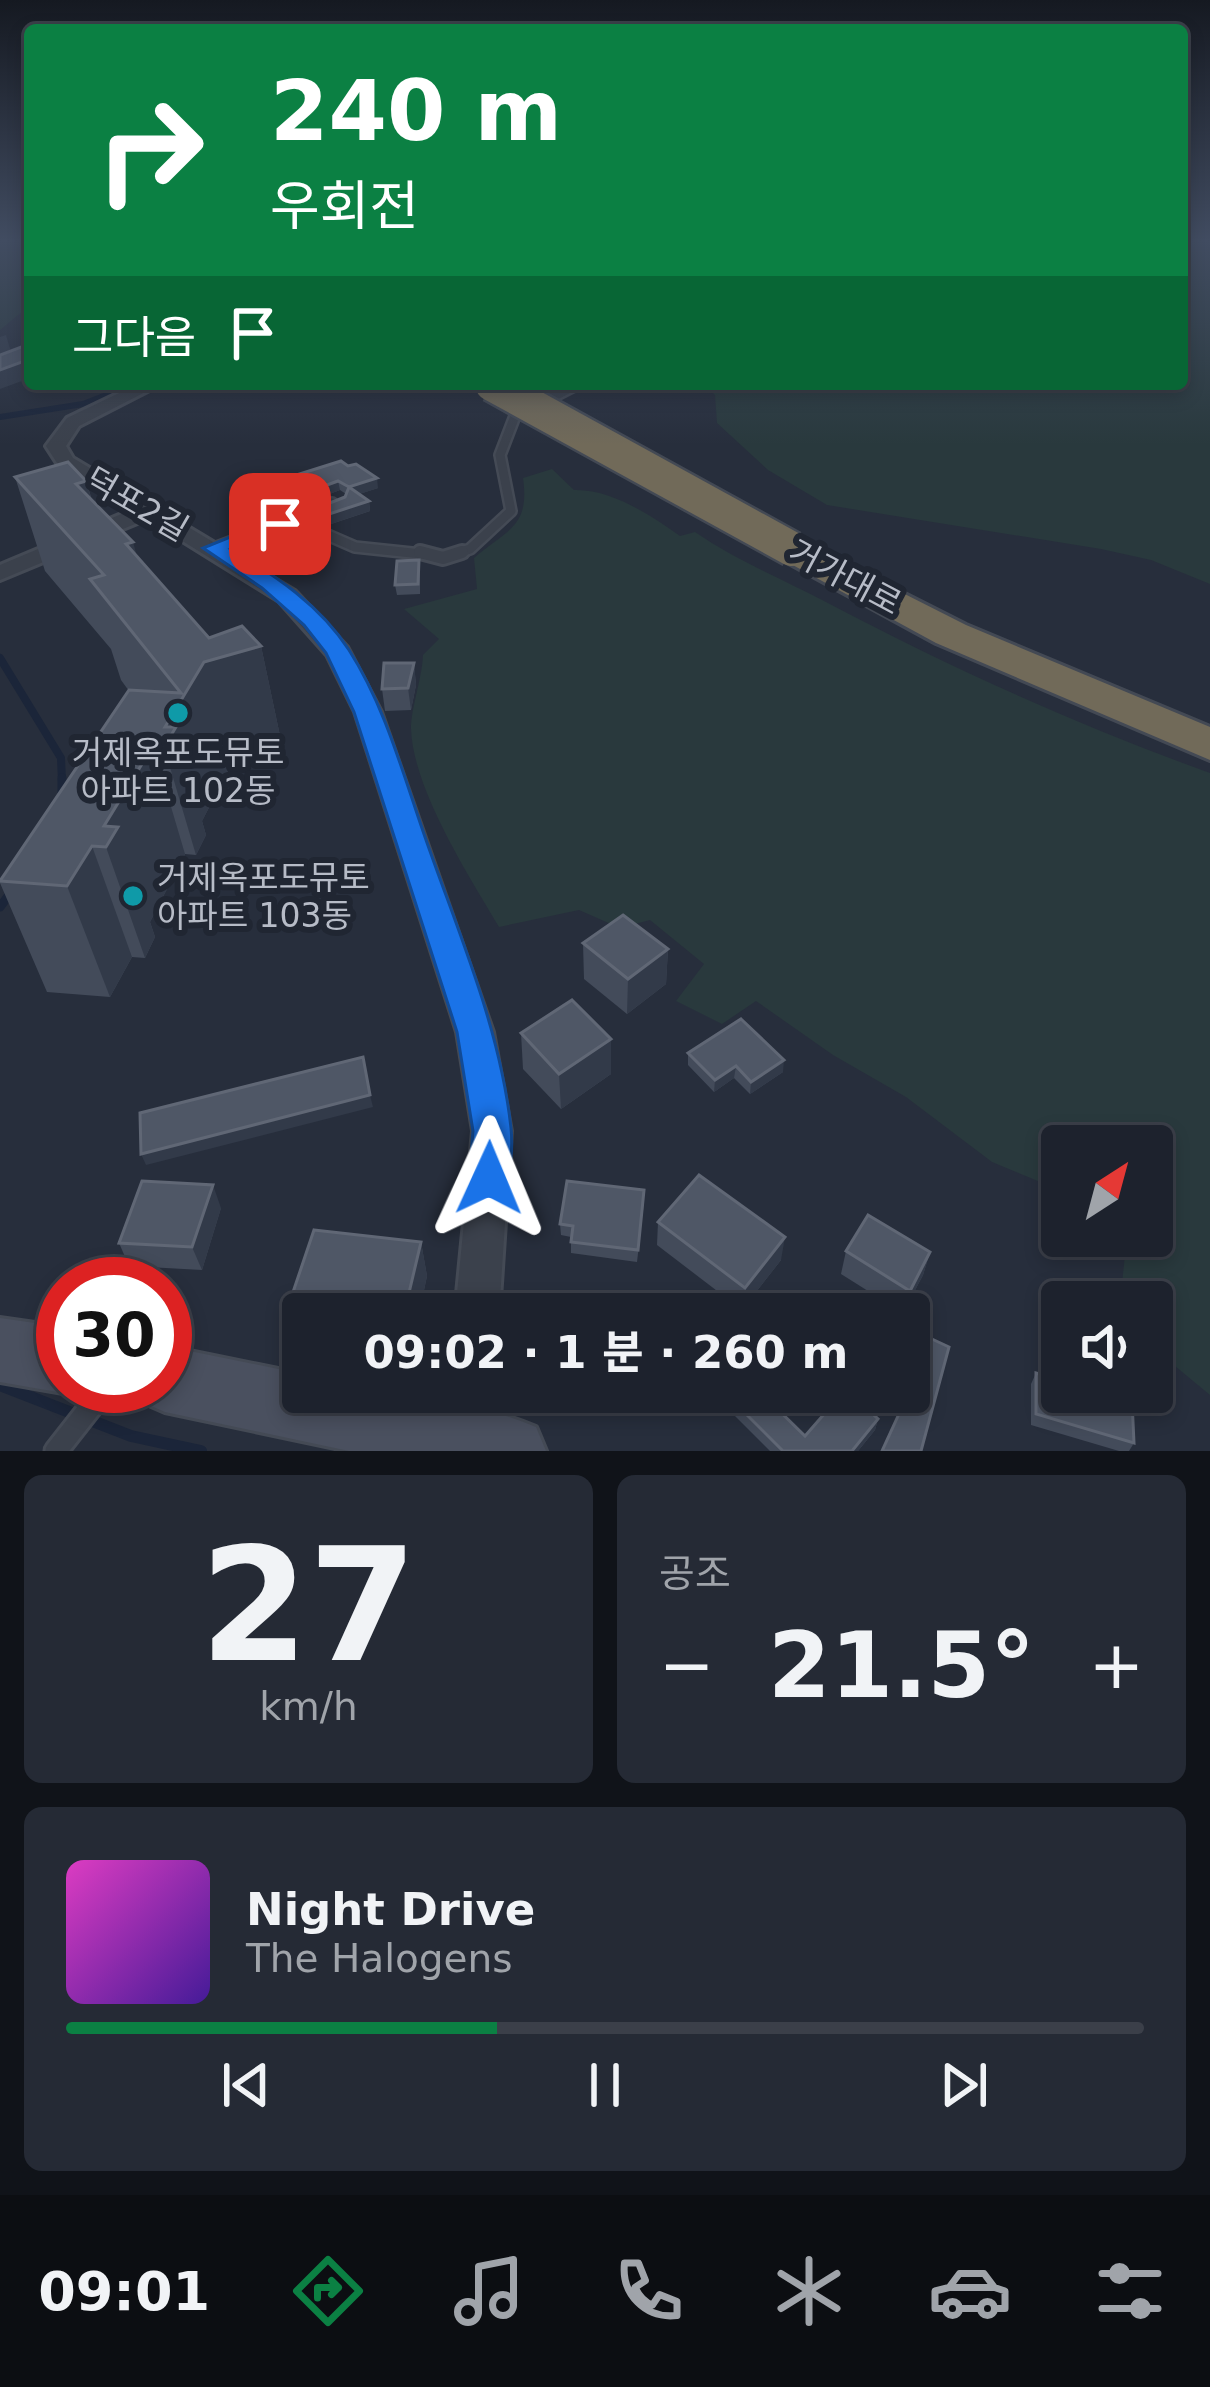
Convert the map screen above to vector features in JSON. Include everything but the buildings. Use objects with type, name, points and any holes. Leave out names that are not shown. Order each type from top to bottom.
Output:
[{"type":"highway","name":"거가대로","points":[[504,390],[804,544],[1096,674],[1210,718]]},
{"type":"highway","name":"거가대로","points":[[543,390],[951,634],[1210,745]]},
{"type":"street","name":"덕포2길","points":[[144,390],[74,422],[56,446],[66,462],[287,596],[338,652],[368,712],[475,1032],[492,1131],[479,1293]]},
{"type":"street","points":[[0,574],[148,511]]},
{"type":"street","points":[[192,1383],[475,1427]]},
{"type":"lane","points":[[293,520],[356,547],[412,550],[443,558],[470,548],[511,511],[500,455],[515,416],[565,390]]},
{"type":"lane","points":[[214,548],[342,499]]},
{"type":"lane","points":[[56,1451],[86,1413]]},
{"type":"shaded area","points":[[0,310],[24,310],[24,310],[0,330]]},
{"type":"shaded area","points":[[1188,310],[1210,310],[1210,584],[1151,560],[1101,549],[827,505],[768,470],[717,423],[715,395],[709,390],[1188,390]]},
{"type":"shaded area","points":[[552,469],[574,490],[616,498],[680,536],[695,532],[966,672],[1210,773],[1210,1395],[1173,1364],[1173,1281],[1122,1281],[1125,1257],[1173,1257],[1173,1125],[1041,1125],[1041,1182],[992,1162],[906,1097],[833,1055],[756,1001],[722,1024],[676,1001],[704,964],[650,920],[620,928],[579,910],[499,927],[421,778],[411,721],[423,655],[439,639],[404,609],[477,589],[474,558],[519,518],[523,478]]},
{"type":"waterway","points":[[0,417],[83,404],[119,390]]},
{"type":"waterway","points":[[0,658],[61,758],[62,781]]},
{"type":"waterway","points":[[62,781],[62,795]]},
{"type":"waterway","points":[[0,907],[12,891]]},
{"type":"waterway","points":[[0,1385],[131,1436],[201,1451]]},
{"type":"place","name":"거제옥포도뮤토 아파트 102동","points":[[178,713]]},
{"type":"place","name":"거제옥포도뮤토 아파트 103동","points":[[133,896]]},
{"type":"route","points":[[280,524],[214,548],[271,583],[313,620],[338,652],[368,712],[475,1032],[492,1131],[489,1178]]}]
